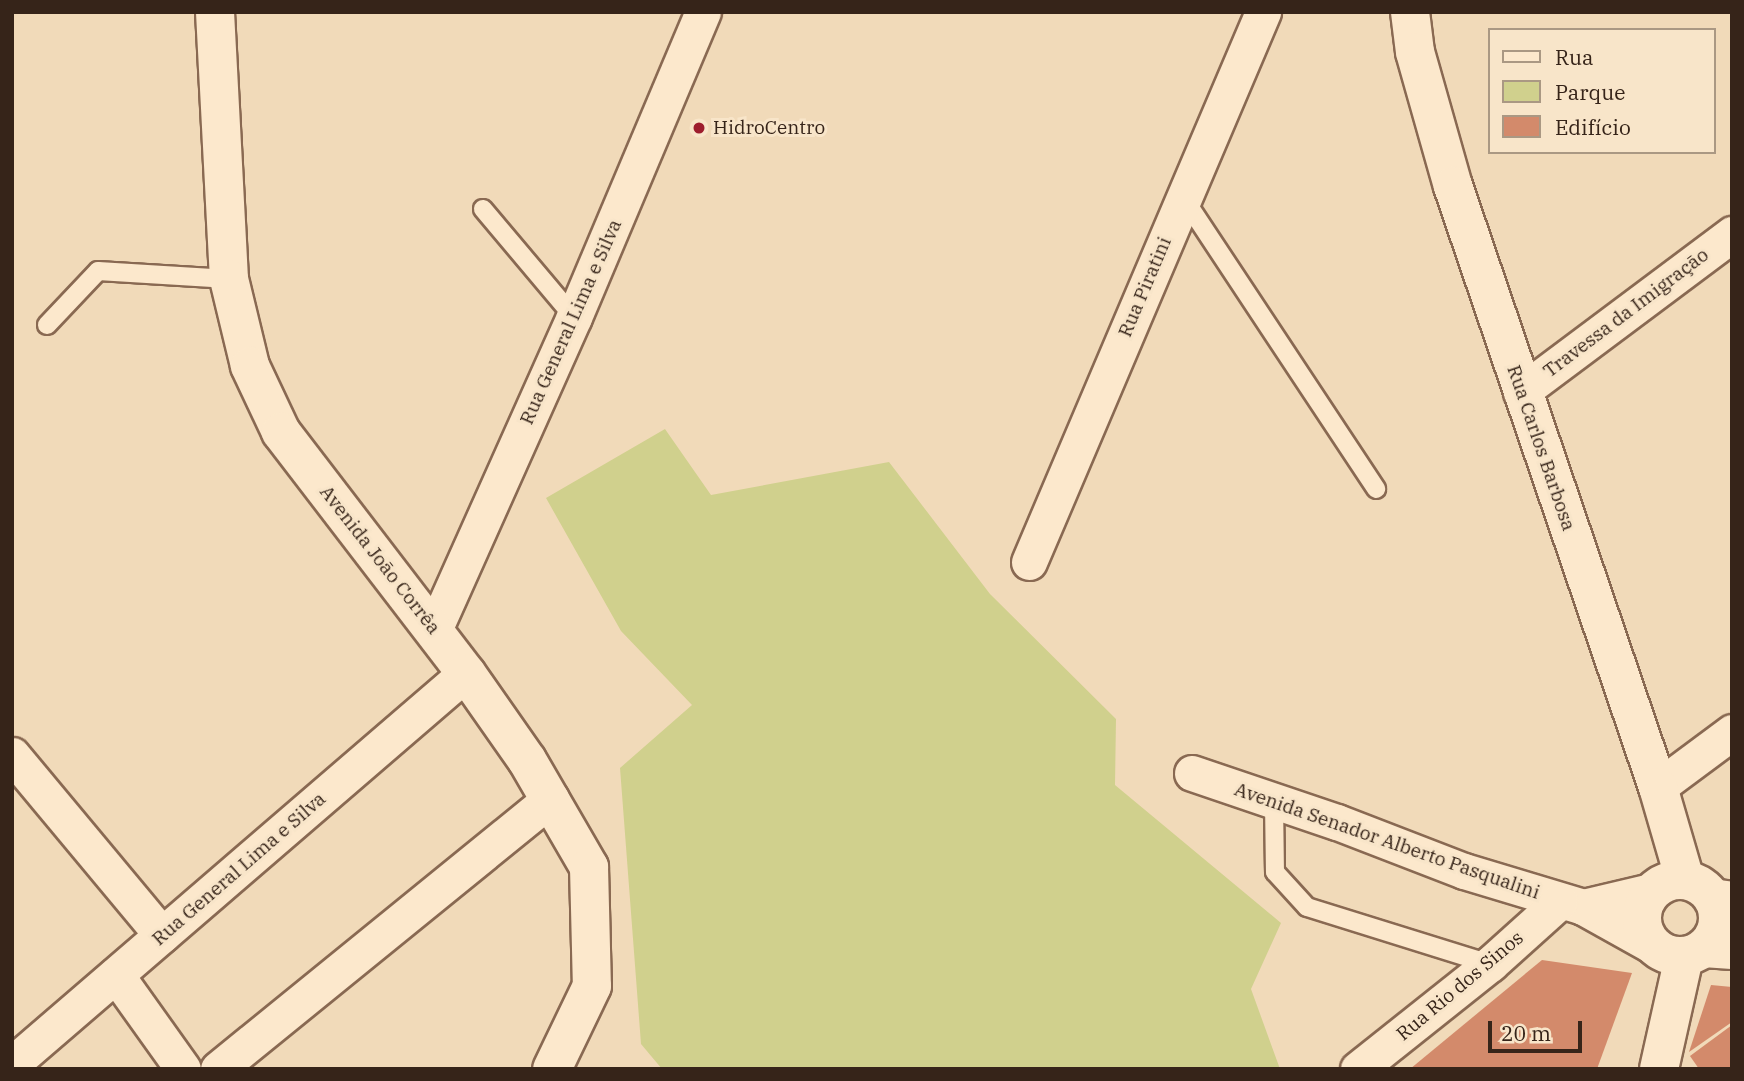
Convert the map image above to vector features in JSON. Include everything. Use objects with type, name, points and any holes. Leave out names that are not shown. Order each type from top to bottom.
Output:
[{"type":"main road","name":"Rua Carlos Barbosa","points":[[1410,12],[1415,52],[1453,186],[1521,392],[1696,891],[1718,911],[1717,927],[1693,951]]},
{"type":"main road","name":"Avenida João Corrêa","points":[[212,15],[229,279],[250,366],[281,432],[466,673],[551,798],[589,867],[592,986],[556,1067]]},
{"type":"main road","points":[[1662,1067],[1693,951],[1645,933],[1642,918],[1646,902],[1696,891]]},
{"type":"street","name":"Rua General Lima e Silva","points":[[434,629],[574,317],[703,12]]},
{"type":"street","name":"Rua Piratini","points":[[1029,562],[1263,12]]},
{"type":"street","name":"Travessa da Imigração","points":[[1521,392],[1732,234]]},
{"type":"street","name":"Rua General Lima e Silva","points":[[12,1064],[466,673]]},
{"type":"street","points":[[1658,786],[1732,732]]},
{"type":"street","points":[[12,755],[162,935]]},
{"type":"street","name":"Avenida Senador Alberto Pasqualini","points":[[1192,773],[1464,871],[1571,904],[1693,951]]},
{"type":"street","points":[[218,1069],[551,798]]},
{"type":"street","points":[[1571,904],[1696,891]]},
{"type":"street","name":"Rua Rio dos Sinos","points":[[1358,1069],[1490,964],[1571,904]]},
{"type":"street","points":[[116,975],[183,1069]]},
{"type":"lane","points":[[1183,197],[1376,489]]},
{"type":"lane","points":[[483,209],[574,317]]},
{"type":"lane","points":[[47,325],[98,271],[229,279]]},
{"type":"lane","points":[[1274,802],[1275,872],[1307,908],[1490,964]]},
{"type":"green space","points":[[665,429],[711,495],[889,462],[990,594],[1116,719],[1115,785],[1281,923],[1251,989],[1280,1069],[662,1069],[641,1044],[620,768],[692,705],[621,631],[546,498]]},
{"type":"building","points":[[1542,960],[1632,973],[1597,1069],[1410,1069]]},
{"type":"building","points":[[1711,985],[1732,987],[1732,1022],[1689,1052]]},
{"type":"building","points":[[1732,1025],[1732,1069],[1699,1069],[1690,1056]]},
{"type":"place","name":"HidroCentro","points":[[699,128]]}]
